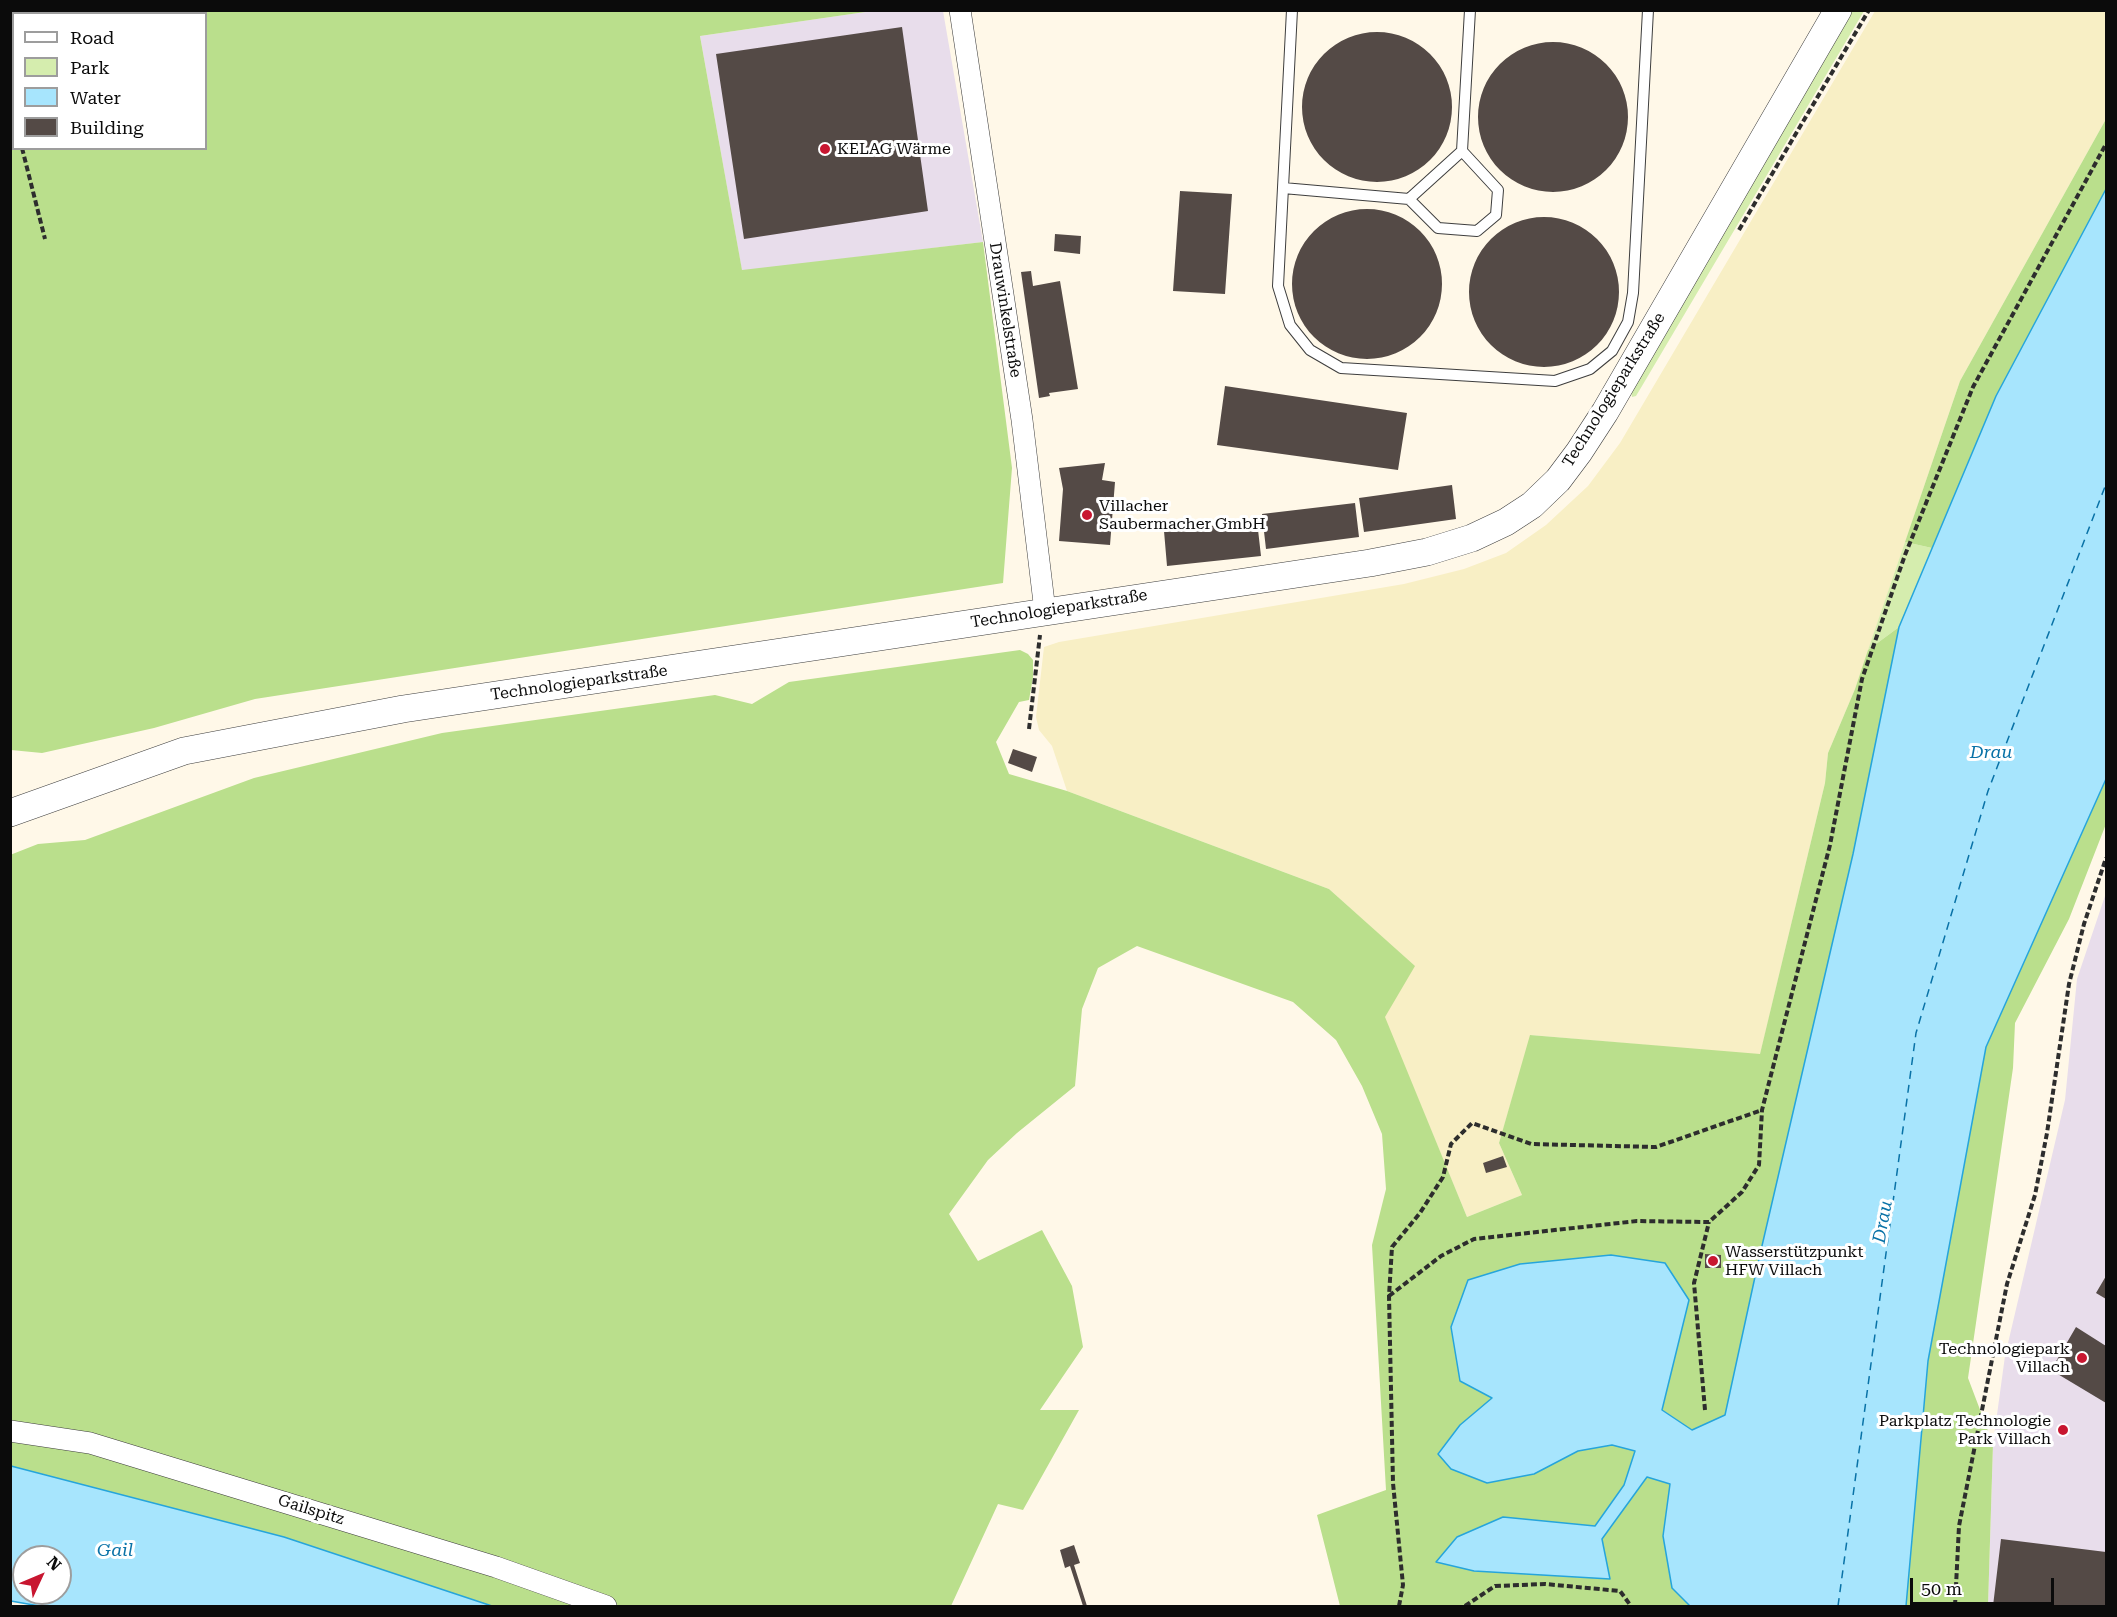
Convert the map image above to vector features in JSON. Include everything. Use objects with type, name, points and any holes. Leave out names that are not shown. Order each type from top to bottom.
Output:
[{"type":"street","name":"Drauwinkelstraße","points":[[960,10],[1022,420],[1046,610]]},
{"type":"street","name":"Technologieparkstraße","points":[[10,813],[184,751],[403,709],[1046,610],[1358,565],[1427,552],[1472,538],[1506,522],[1532,505],[1558,480],[1605,412],[1838,10]]},
{"type":"street","name":"Gailspitz","points":[[10,1431],[90,1443],[496,1567],[606,1606]]},
{"type":"lane","points":[[1292,10],[1278,286],[1290,325],[1310,350],[1341,368],[1555,381],[1590,369],[1612,351],[1628,322],[1633,293],[1648,10]]},
{"type":"lane","points":[[1409,199],[1462,151],[1470,10]]},
{"type":"lane","points":[[1283,188],[1409,199],[1438,228],[1477,231],[1496,216],[1498,190],[1462,151]]},
{"type":"path","points":[[1705,1410],[1694,1283],[1708,1222],[1742,1192],[1759,1165],[1762,1110],[1830,845],[1862,679],[1905,555],[1973,387],[2106,144]]},
{"type":"path","points":[[23,150],[45,239]]},
{"type":"path","points":[[1029,729],[1039,637],[1046,610]]},
{"type":"path","points":[[1955,1606],[1959,1526],[2007,1284],[2035,1195],[2047,1134],[2069,984],[2084,924],[2106,858]]},
{"type":"path","points":[[1399,1606],[1404,1585],[1394,1484],[1389,1296],[1392,1247],[1420,1213],[1443,1177],[1451,1144],[1472,1123],[1531,1144],[1656,1147],[1762,1110]]},
{"type":"path","points":[[1389,1296],[1441,1256],[1474,1239],[1637,1221],[1708,1222]]},
{"type":"path","points":[[1465,1606],[1495,1586],[1545,1584],[1620,1591],[1631,1606]]},
{"type":"shaded area","points":[[872,11],[943,11],[983,242],[742,271],[700,36]]},
{"type":"shaded area","points":[[1875,11],[2106,11],[2106,119],[1960,381],[1855,689],[1828,753],[1825,783],[1760,1055],[1531,1035],[1499,1143],[1522,1195],[1467,1217],[1384,1017],[1414,966],[1329,889],[1067,791],[1052,746],[1039,730],[1036,717],[1044,647],[1059,642],[1404,584],[1464,569],[1506,553],[1546,525],[1588,486],[1620,443]]},
{"type":"shaded area","points":[[2106,893],[2106,1606],[1988,1606],[1993,1444],[2005,1356],[2065,1100],[2077,979]]},
{"type":"green space","points":[[11,10],[872,11],[700,36],[742,270],[983,242],[1012,468],[1003,583],[255,699],[154,728],[42,753],[11,750]]},
{"type":"green space","points":[[1851,11],[1864,11],[1636,396],[1632,397],[1631,391]]},
{"type":"green space","points":[[2106,119],[2106,189],[1996,396],[1932,548],[1905,542],[1960,381]]},
{"type":"green space","points":[[1905,542],[1932,548],[1899,627],[1868,650]]},
{"type":"green space","points":[[1899,627],[1853,854],[1725,1415],[1692,1430],[1662,1410],[1688,1300],[1611,1255],[1520,1264],[1468,1280],[1493,1398],[1460,1425],[1438,1453],[1451,1469],[1534,1474],[1578,1451],[1612,1445],[1635,1451],[1624,1485],[1595,1526],[1503,1517],[1437,1562],[1474,1571],[1609,1579],[1602,1539],[1647,1477],[1670,1484],[1663,1536],[1672,1588],[1690,1606],[1340,1606],[1317,1515],[1386,1490],[1372,1245],[1386,1189],[1382,1134],[1362,1086],[1336,1040],[1293,1002],[1137,946],[1098,968],[1082,1009],[1075,1086],[988,1160],[949,1214],[978,1261],[1042,1230],[1072,1286],[1083,1347],[1040,1410],[1079,1410],[1023,1510],[998,1504],[951,1606],[492,1606],[284,1537],[11,1466],[10,855],[38,844],[85,840],[254,778],[442,733],[715,695],[752,704],[789,682],[1020,650],[1033,660],[1029,700],[1019,702],[996,742],[1009,774],[1067,791],[1329,889],[1415,966],[1385,1017],[1467,1217],[1522,1195],[1499,1143],[1530,1035],[1760,1054],[1825,783],[1828,753],[1855,689],[1868,650]]},
{"type":"green space","points":[[2106,779],[2106,824],[2069,919],[2015,1023],[2013,1068],[1968,1378],[1993,1444],[1988,1606],[1906,1606],[1928,1361],[1986,1047]]},
{"type":"water","name":"Drau","points":[[2106,189],[2106,779],[1986,1047],[1928,1361],[1906,1606],[1690,1606],[1672,1588],[1663,1536],[1670,1484],[1647,1477],[1602,1539],[1610,1579],[1474,1571],[1436,1562],[1457,1537],[1503,1517],[1595,1526],[1624,1485],[1635,1451],[1612,1445],[1578,1451],[1534,1474],[1487,1483],[1451,1469],[1438,1454],[1460,1425],[1492,1398],[1460,1381],[1451,1327],[1468,1280],[1520,1264],[1611,1255],[1665,1263],[1689,1300],[1662,1410],[1692,1430],[1725,1415],[1853,854],[1899,627],[1996,396]]},
{"type":"water","name":"Gail","points":[[11,1466],[284,1537],[492,1606],[33,1605],[72,1605],[72,1545],[12,1545],[12,1601]]},
{"type":"building","name":"KELAG Wärme","points":[[902,27],[928,211],[744,239],[716,54]]},
{"type":"building","points":[[1377,32],[1406,38],[1430,54],[1446,78],[1452,107],[1446,136],[1430,160],[1406,176],[1377,182],[1348,176],[1324,160],[1308,136],[1302,107],[1308,78],[1324,54],[1348,38]]},
{"type":"building","points":[[1553,42],[1582,48],[1606,64],[1622,88],[1628,117],[1622,146],[1606,170],[1582,186],[1553,192],[1524,186],[1500,170],[1484,146],[1478,117],[1484,88],[1500,64],[1524,48]]},
{"type":"building","points":[[1180,191],[1232,194],[1225,294],[1173,291]]},
{"type":"building","points":[[1367,209],[1396,215],[1420,231],[1436,255],[1442,284],[1436,313],[1420,337],[1396,353],[1367,359],[1338,353],[1314,337],[1298,313],[1292,284],[1298,255],[1314,231],[1338,215]]},
{"type":"building","points":[[1544,217],[1573,223],[1597,239],[1613,263],[1619,292],[1613,321],[1597,345],[1573,361],[1544,367],[1515,361],[1491,345],[1475,321],[1469,292],[1475,263],[1491,239],[1515,223]]},
{"type":"building","points":[[1055,234],[1081,236],[1080,254],[1054,251]]},
{"type":"building","points":[[1031,271],[1033,286],[1060,281],[1078,389],[1049,393],[1050,396],[1039,398],[1021,272]]},
{"type":"building","points":[[1225,386],[1407,413],[1398,470],[1217,445]]},
{"type":"building","name":"Villacher Saubermacher GmbH","points":[[1105,463],[1102,480],[1115,482],[1110,545],[1059,541],[1063,489],[1059,468]]},
{"type":"building","points":[[1452,485],[1456,519],[1364,532],[1359,498]]},
{"type":"building","points":[[1355,503],[1359,537],[1266,549],[1262,514]]},
{"type":"building","points":[[1257,521],[1261,556],[1167,566],[1164,531]]},
{"type":"building","points":[[1013,749],[1037,757],[1032,772],[1008,763]]},
{"type":"building","points":[[1503,1156],[1507,1167],[1486,1173],[1483,1163]]},
{"type":"building","name":"Wasserstützpunkt HFW Villach","points":[[1705,1254],[1721,1255],[1721,1268],[1705,1268]]},
{"type":"building","points":[[2106,1276],[2106,1299],[2096,1293]]},
{"type":"building","name":"Technologiepark Villach","points":[[2076,1327],[2106,1346],[2106,1403],[2051,1370]]},
{"type":"building","points":[[2001,1539],[2106,1552],[2106,1606],[1993,1606]]},
{"type":"building","points":[[1074,1545],[1080,1563],[1074,1565],[1087,1606],[1083,1606],[1070,1566],[1065,1568],[1060,1550]]},
{"type":"ferry route","points":[[1838,1606],[1916,1033],[1988,791],[2106,484]]},
{"type":"place","name":"KELAG Wärme","points":[[825,149]]},
{"type":"place","name":"Villacher Saubermacher GmbH","points":[[1087,515]]},
{"type":"place","name":"Wasserstützpunkt HFW Villach","points":[[1713,1261]]},
{"type":"place","name":"Technologiepark Villach","points":[[2082,1358]]},
{"type":"place","name":"Parkplatz Technologie Park Villach","points":[[2063,1430]]}]
